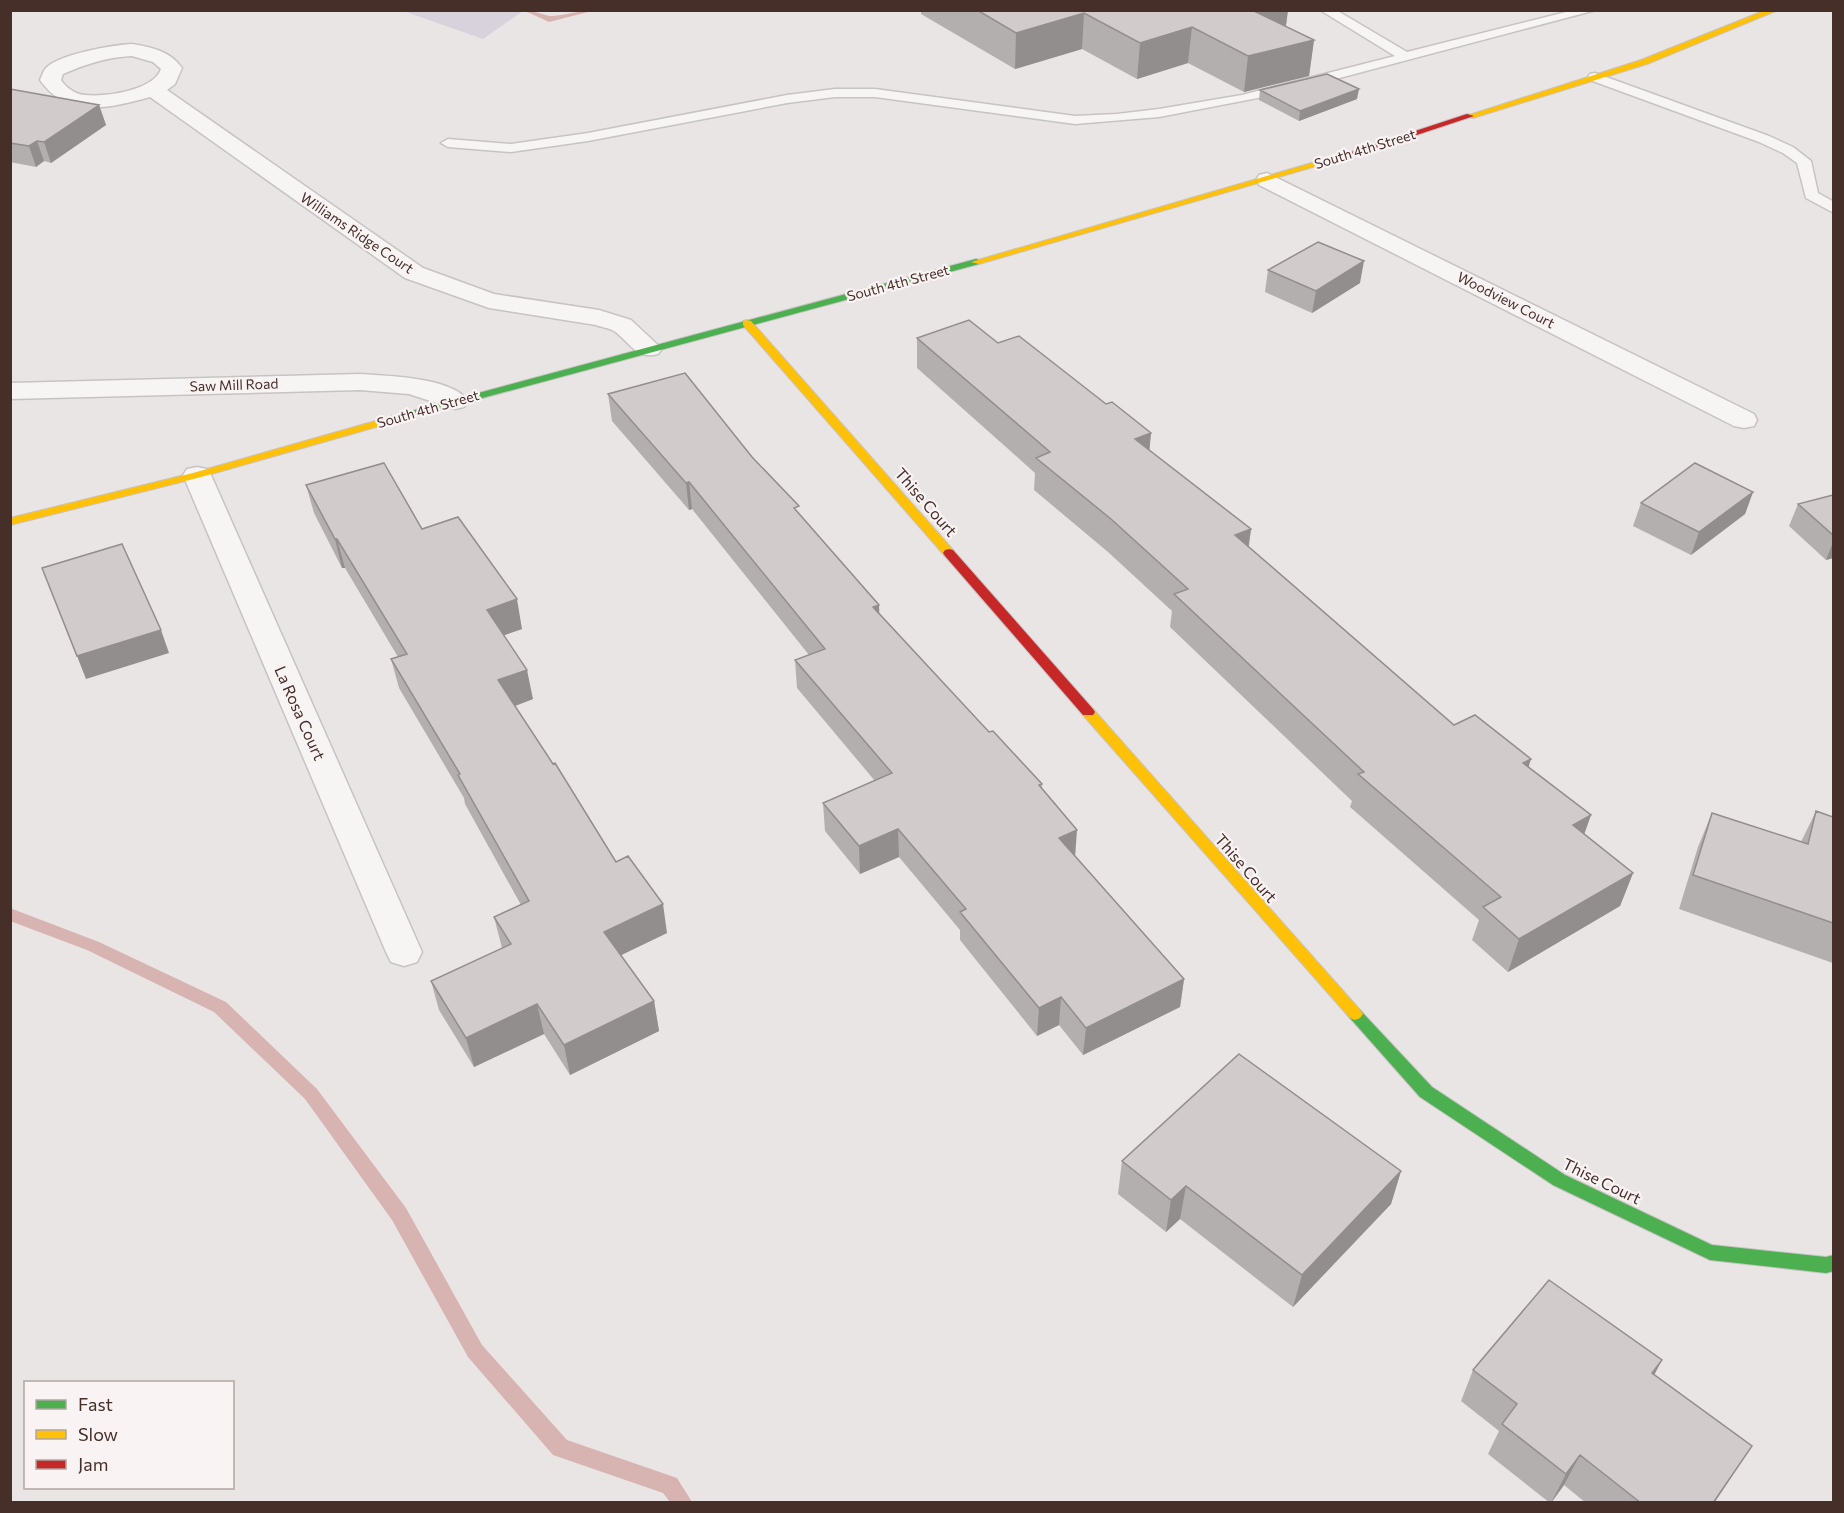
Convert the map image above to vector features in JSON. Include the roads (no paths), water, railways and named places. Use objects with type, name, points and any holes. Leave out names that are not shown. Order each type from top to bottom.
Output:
[{"type":"main road","name":"South 4th Street","points":[[10,522],[197,475],[455,401],[966,265],[1267,180],[1644,62],[1774,10]]},
{"type":"main road","name":"Thise Court","points":[[747,323],[1305,959],[1426,1092],[1559,1180],[1710,1252],[1826,1265],[1833,1263]]},
{"type":"street","name":"Williams Ridge Court","points":[[153,90],[414,273],[489,301],[599,318],[622,325],[649,349]]},
{"type":"street","name":"Woodview Court","points":[[1267,180],[1744,420]]},
{"type":"street","name":"Saw Mill Road","points":[[10,391],[360,382],[407,384],[438,391],[455,401]]},
{"type":"street","name":"La Rosa Court","points":[[197,475],[404,952]]},
{"type":"lane","points":[[1326,10],[1406,57]]},
{"type":"lane","points":[[448,143],[511,148],[588,137],[787,99],[835,93],[875,93],[1075,120],[1103,119],[1222,102],[1311,84],[1590,10]]},
{"type":"lane","points":[[1594,77],[1788,150],[1804,161],[1811,195],[1833,210]]},
{"type":"waterway","points":[[527,10],[549,19],[592,10]]},
{"type":"waterway","points":[[10,914],[93,946],[220,1007],[311,1094],[399,1214],[475,1351],[560,1448],[670,1485],[682,1502]]}]
